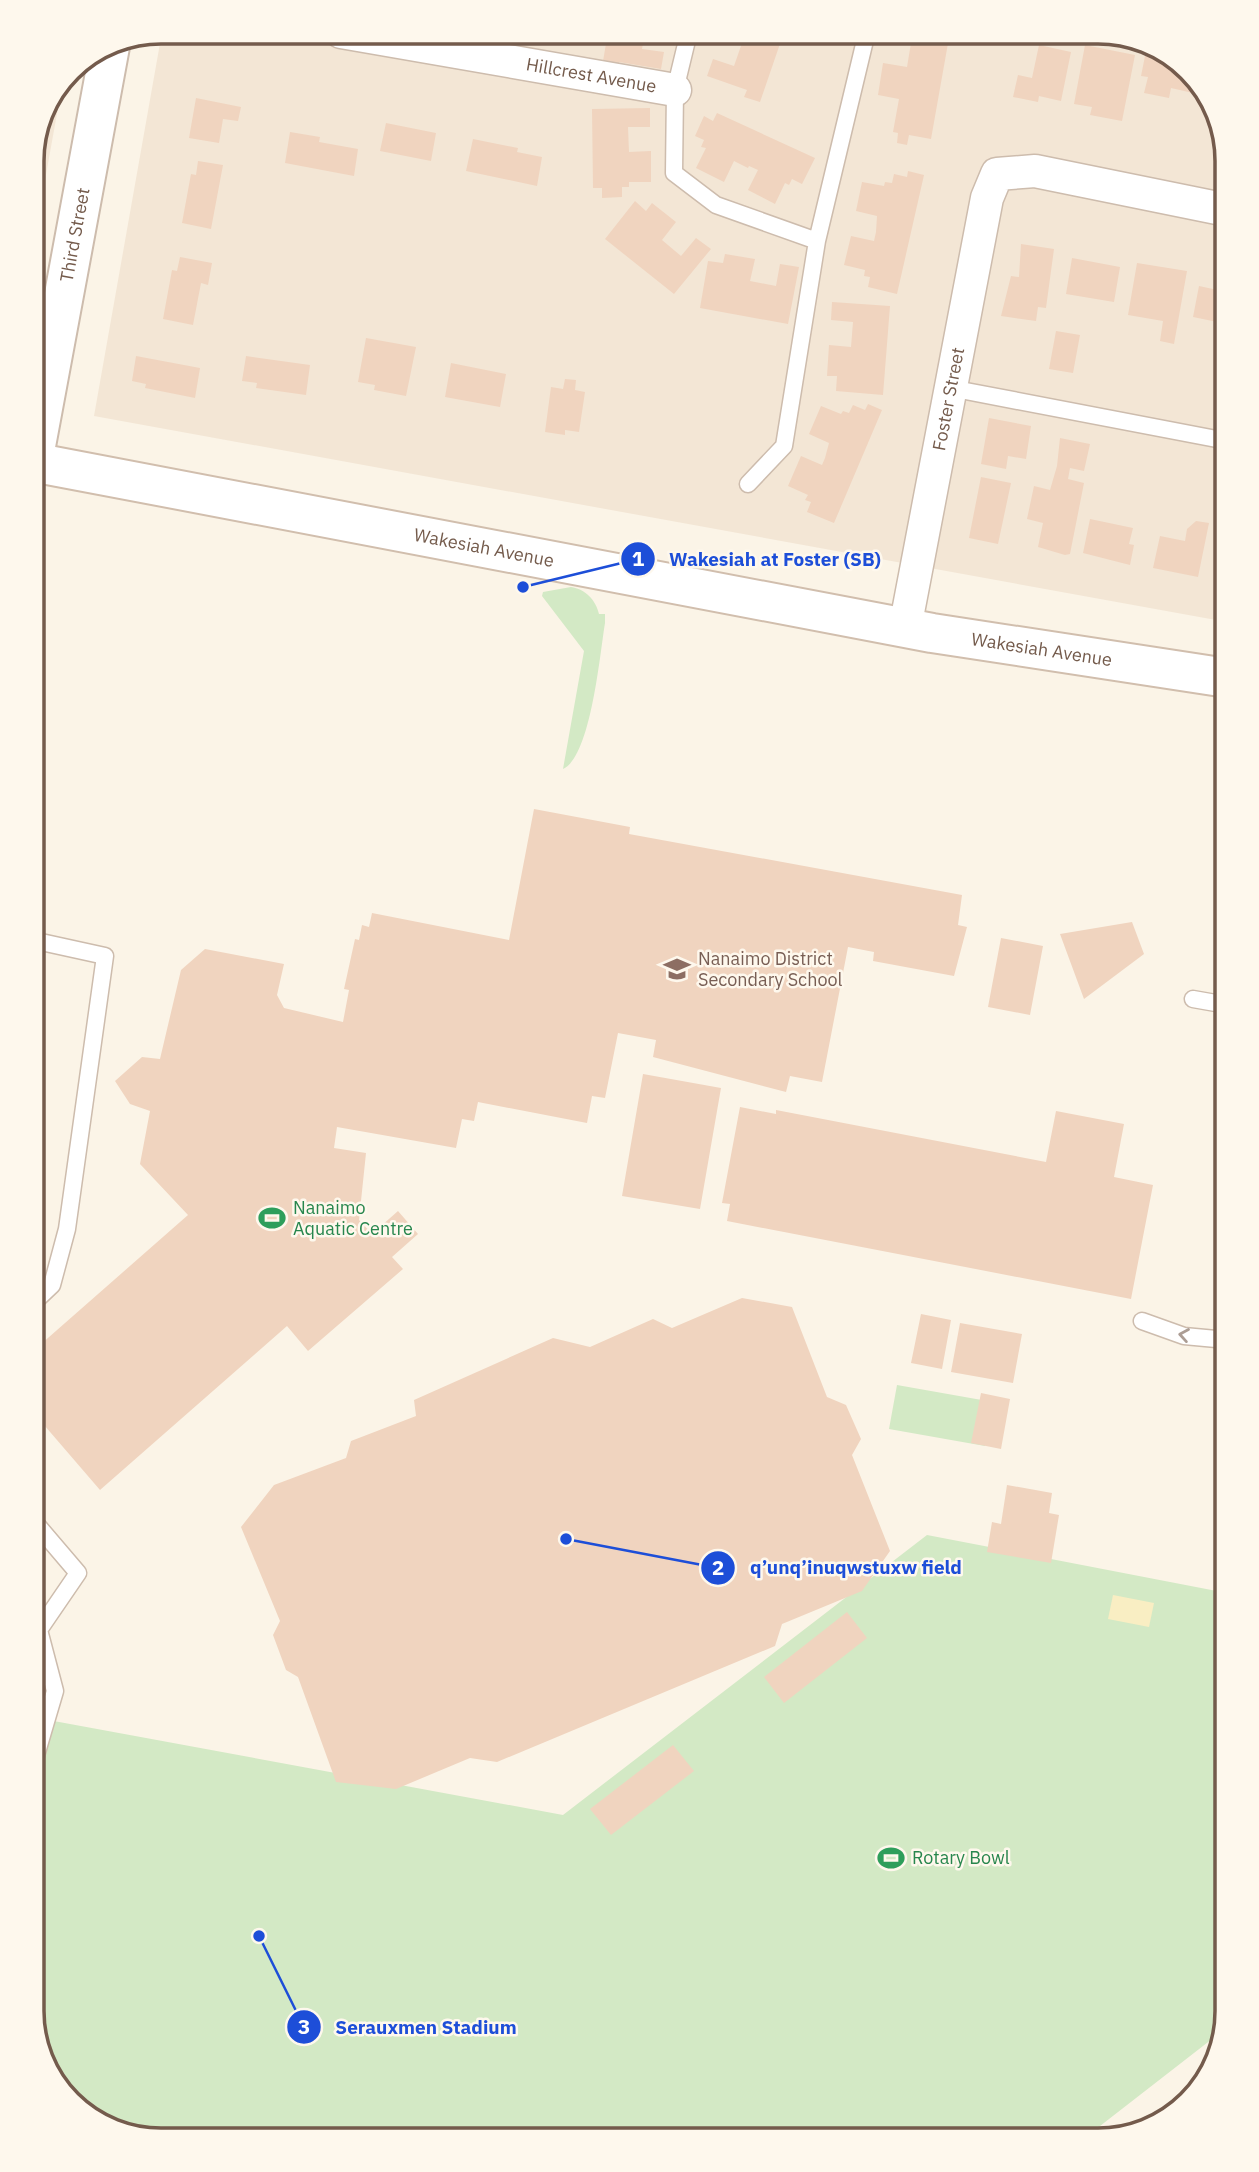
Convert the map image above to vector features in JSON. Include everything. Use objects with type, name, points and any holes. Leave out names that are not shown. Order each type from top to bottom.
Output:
[{"type":"main road","name":"Third Street","points":[[44,401],[108,57]]},
{"type":"main road","name":"Wakesiah Avenue","points":[[44,467],[905,628],[1215,676]]},
{"type":"street","name":"Hillcrest Avenue","points":[[410,44],[675,90]]},
{"type":"street","name":"Foster Street","points":[[905,628],[987,198],[997,174],[1035,171],[1215,208]]},
{"type":"lane","points":[[686,44],[675,90],[674,173],[716,205],[817,241]]},
{"type":"lane","points":[[748,484],[784,446],[817,241],[864,44]]},
{"type":"lane","points":[[950,387],[1215,439]]},
{"type":"lane","points":[[44,943],[105,956],[66,1229],[52,1285],[44,1293]]},
{"type":"lane","points":[[1193,999],[1215,1003]]},
{"type":"lane","points":[[1142,1321],[1184,1336],[1215,1339]]},
{"type":"lane","points":[[44,1533],[78,1573],[44,1618]]},
{"type":"lane","points":[[44,1657],[55,1691],[44,1728]]},
{"type":"shaded area","points":[[160,44],[1106,44],[1136,50],[1163,63],[1196,96],[1211,131],[1215,161],[1215,620],[94,416]]},
{"type":"shaded area","points":[[59,105],[44,186],[44,153],[48,131]]},
{"type":"green space","points":[[571,587],[589,596],[599,614],[605,614],[605,623],[587,725],[573,761],[563,769],[584,651],[542,596],[543,592]]},
{"type":"green space","points":[[897,1385],[993,1402],[985,1446],[889,1429]]},
{"type":"green space","name":"Rotary Bowl","points":[[927,1535],[1215,1591],[1215,2011],[1211,2040],[1097,2128],[153,2128],[123,2122],[96,2109],[73,2088],[56,2063],[46,2034],[44,2011],[44,1719],[563,1815]]},
{"type":"sand","points":[[1113,1595],[1154,1603],[1149,1627],[1108,1619]]},
{"type":"building","points":[[606,44],[643,44],[642,49],[664,52],[661,69],[619,62],[618,69],[602,67]]},
{"type":"building","points":[[742,44],[780,44],[760,102],[744,97],[747,90],[707,76],[713,59],[734,66]]},
{"type":"building","points":[[911,44],[948,44],[931,139],[909,135],[907,145],[897,143],[898,133],[893,132],[899,99],[878,95],[883,63],[907,67]]},
{"type":"building","points":[[1039,45],[1071,52],[1061,101],[1039,96],[1038,102],[1013,97],[1018,75],[1032,78]]},
{"type":"building","points":[[1085,45],[1135,55],[1122,121],[1090,115],[1092,107],[1074,104]]},
{"type":"building","points":[[1145,54],[1163,63],[1193,93],[1171,88],[1169,98],[1144,93],[1148,77],[1141,76]]},
{"type":"building","points":[[196,98],[241,107],[238,121],[223,119],[219,143],[189,138]]},
{"type":"building","points":[[650,108],[650,127],[628,127],[629,152],[651,151],[651,182],[629,182],[629,187],[622,187],[622,197],[602,198],[602,188],[593,188],[592,109]]},
{"type":"building","points":[[717,113],[815,158],[802,184],[792,179],[789,185],[785,183],[775,204],[748,190],[758,170],[734,161],[724,182],[696,168],[706,148],[701,147],[704,140],[695,136],[704,116],[713,121]]},
{"type":"building","points":[[386,123],[436,133],[431,161],[380,151]]},
{"type":"building","points":[[290,132],[320,137],[319,142],[358,149],[354,176],[285,163]]},
{"type":"building","points":[[473,139],[518,148],[517,152],[542,157],[537,186],[466,171]]},
{"type":"building","points":[[198,161],[223,165],[211,229],[182,223],[191,174],[196,175]]},
{"type":"building","points":[[908,171],[924,175],[897,294],[868,287],[870,277],[864,276],[865,270],[844,265],[851,236],[874,241],[876,232],[877,216],[856,211],[862,182],[884,186],[885,182],[892,183],[894,174],[907,177]]},
{"type":"building","points":[[635,201],[646,211],[652,203],[676,222],[662,240],[681,256],[696,238],[711,249],[674,294],[605,239]]},
{"type":"building","points":[[1021,244],[1054,249],[1046,308],[1038,307],[1036,321],[1001,316],[1011,276],[1019,277]]},
{"type":"building","points":[[725,254],[755,259],[750,281],[776,286],[780,264],[799,267],[788,324],[700,308],[708,261],[723,263]]},
{"type":"building","points":[[180,257],[212,263],[208,285],[201,283],[193,325],[163,319],[172,270],[177,271]]},
{"type":"building","points":[[1072,258],[1120,267],[1114,302],[1066,294]]},
{"type":"building","points":[[1137,263],[1187,271],[1174,344],[1160,341],[1163,321],[1128,315]]},
{"type":"building","points":[[1199,286],[1215,289],[1215,322],[1193,317]]},
{"type":"building","points":[[832,302],[890,306],[883,395],[836,391],[837,376],[827,376],[829,345],[851,347],[853,322],[831,320]]},
{"type":"building","points":[[1056,331],[1080,335],[1073,373],[1049,369]]},
{"type":"building","points":[[366,338],[416,347],[406,396],[374,390],[375,385],[358,382]]},
{"type":"building","points":[[136,356],[200,368],[195,398],[145,388],[146,384],[132,381]]},
{"type":"building","points":[[246,356],[310,365],[306,395],[256,388],[257,383],[242,381]]},
{"type":"building","points":[[451,363],[506,374],[500,407],[445,397]]},
{"type":"building","points":[[565,379],[576,380],[575,390],[585,392],[579,432],[565,430],[565,435],[545,432],[551,387],[563,389]]},
{"type":"building","points":[[868,404],[882,410],[834,523],[807,512],[811,502],[805,500],[808,495],[788,486],[801,456],[822,465],[825,458],[829,443],[809,434],[821,406],[841,414],[843,411],[849,413],[853,405],[865,410]]},
{"type":"building","points":[[989,418],[1031,426],[1026,459],[1008,456],[1006,469],[981,464]]},
{"type":"building","points":[[1060,438],[1090,444],[1084,471],[1070,468],[1068,479],[1084,483],[1070,554],[1065,555],[1038,547],[1043,523],[1027,519],[1034,486],[1050,490],[1057,466]]},
{"type":"building","points":[[981,477],[1011,483],[998,544],[969,538]]},
{"type":"building","points":[[1090,519],[1133,528],[1129,544],[1134,545],[1130,565],[1083,553]]},
{"type":"building","points":[[1196,521],[1209,523],[1198,577],[1153,568],[1160,536],[1185,541],[1187,529]]},
{"type":"building","points":[[534,809],[630,827],[629,834],[962,895],[958,925],[967,927],[954,976],[873,961],[874,952],[848,947],[822,1082],[790,1076],[786,1092],[653,1057],[656,1040],[618,1033],[605,1098],[592,1096],[587,1123],[478,1102],[474,1121],[462,1119],[456,1148],[337,1127],[334,1148],[366,1153],[359,1220],[372,1234],[398,1211],[418,1234],[392,1257],[403,1269],[308,1351],[287,1326],[100,1490],[44,1425],[44,1341],[188,1215],[140,1164],[150,1111],[130,1104],[115,1081],[142,1057],[160,1059],[181,970],[205,949],[284,964],[277,995],[284,1008],[343,1022],[349,990],[344,989],[355,939],[359,940],[362,925],[369,927],[372,913],[509,940]]},
{"type":"building","points":[[1132,922],[1144,954],[1084,999],[1060,934]]},
{"type":"building","points":[[1001,938],[1043,946],[1030,1015],[988,1007]]},
{"type":"building","points":[[643,1074],[721,1088],[700,1209],[622,1196]]},
{"type":"building","points":[[740,1107],[776,1114],[776,1110],[1046,1162],[1056,1111],[1124,1124],[1114,1177],[1153,1185],[1131,1299],[727,1221],[730,1204],[722,1203]]},
{"type":"building","points":[[742,1298],[792,1307],[827,1397],[846,1405],[861,1439],[852,1455],[890,1551],[862,1591],[782,1624],[775,1646],[497,1762],[470,1758],[396,1789],[336,1782],[298,1677],[286,1670],[273,1635],[280,1621],[241,1527],[274,1485],[346,1458],[351,1441],[416,1416],[414,1400],[553,1338],[590,1347],[653,1319],[672,1328]]},
{"type":"building","points":[[921,1314],[951,1320],[942,1369],[911,1363]]},
{"type":"building","points":[[960,1323],[1022,1334],[1013,1383],[951,1372]]},
{"type":"building","points":[[981,1393],[1010,1399],[1001,1449],[971,1443]]},
{"type":"building","points":[[1007,1485],[1052,1493],[1049,1513],[1059,1515],[1051,1563],[987,1552],[992,1522],[1001,1524]]},
{"type":"building","points":[[847,1612],[867,1638],[784,1703],[764,1677]]},
{"type":"building","points":[[673,1745],[694,1771],[611,1835],[590,1809]]},
{"type":"place","name":"Wakesiah at Foster (SB)","points":[[523,587]]},
{"type":"place","name":"Nanaimo District Secondary School","points":[[677,969]]},
{"type":"place","name":"Nanaimo Aquatic Centre","points":[[272,1218]]},
{"type":"place","name":"q’unq’inuqwstuxw field","points":[[566,1539]]},
{"type":"place","name":"Rotary Bowl","points":[[891,1858]]},
{"type":"place","name":"Serauxmen Stadium","points":[[259,1936]]}]
